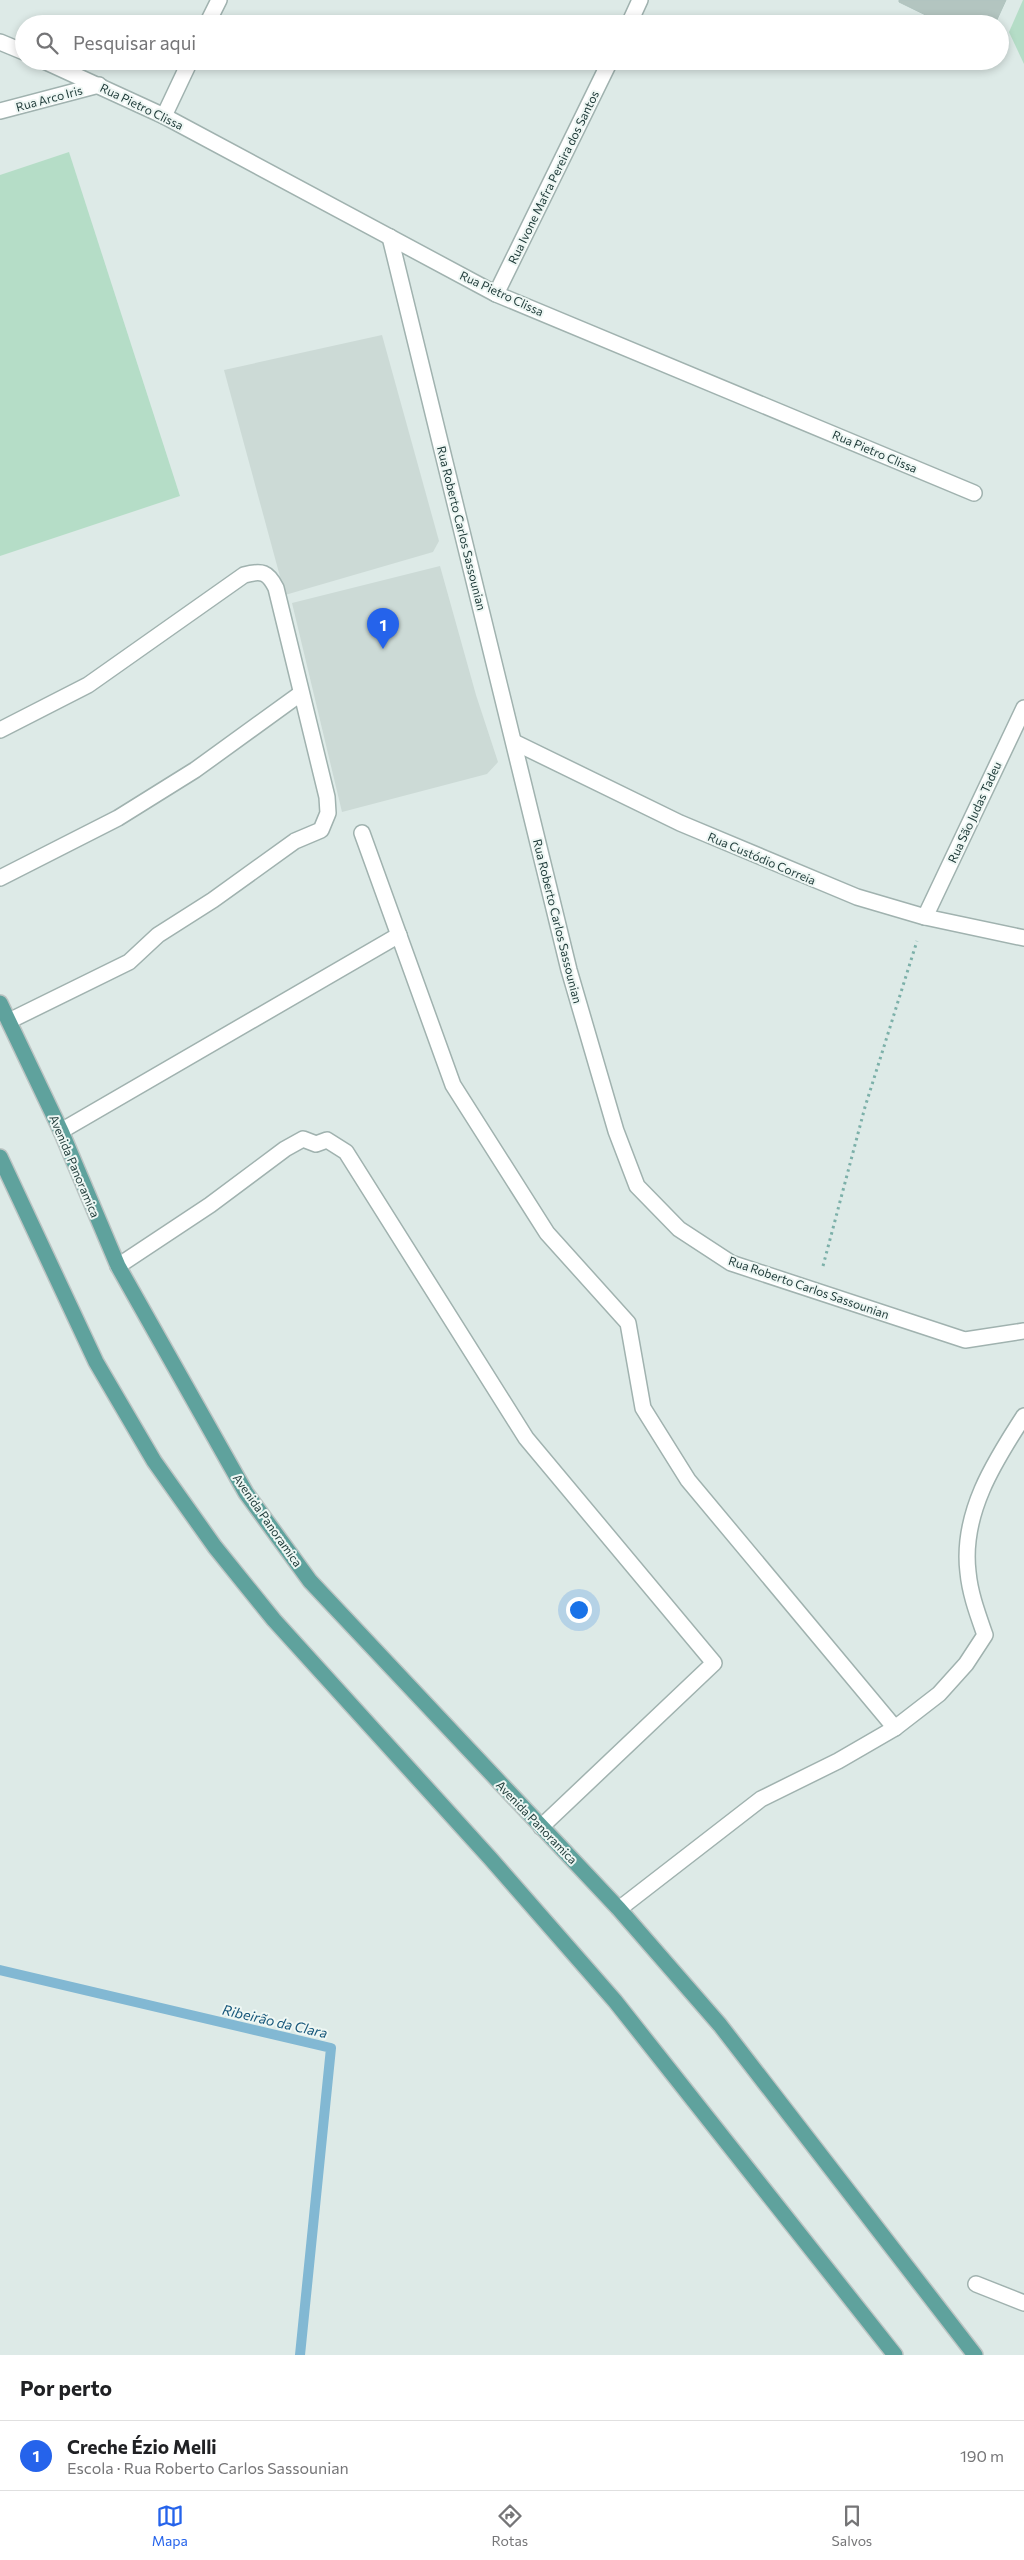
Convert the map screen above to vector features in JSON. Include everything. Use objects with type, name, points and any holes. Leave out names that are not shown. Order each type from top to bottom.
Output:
[{"type":"main road","name":"Avenida Panoramica","points":[[0,1003],[61,1132],[118,1266],[246,1493],[310,1581],[619,1909],[720,2025],[974,2355]]},
{"type":"main road","points":[[0,1157],[96,1362],[154,1461],[215,1547],[274,1620],[572,1950],[615,2001],[895,2355]]},
{"type":"street","points":[[212,15],[219,0]]},
{"type":"street","points":[[632,15],[640,0]]},
{"type":"street","points":[[0,42],[15,48]]},
{"type":"street","name":"Rua Pietro Clissa","points":[[65,70],[164,116],[496,294],[974,492]]},
{"type":"street","points":[[164,116],[186,70]]},
{"type":"street","name":"Rua Ivone Mafra Pereira dos Santos","points":[[496,294],[606,70]]},
{"type":"street","name":"Rua Arco Iris","points":[[0,111],[99,85]]},
{"type":"street","name":"Rua Roberto Carlos Sassounian","points":[[390,236],[569,970],[616,1132],[637,1186],[679,1229],[731,1263],[965,1340],[1024,1331]]},
{"type":"street","points":[[0,730],[88,685],[244,575],[256,571],[269,575],[276,588],[300,694],[327,797],[328,813],[321,830],[295,841],[213,900],[158,935],[129,962],[9,1022]]},
{"type":"street","points":[[0,878],[118,818],[195,770],[300,694]]},
{"type":"street","name":"Rua São Judas Tadeu","points":[[925,917],[1024,708]]},
{"type":"street","name":"Rua Custódio Correia","points":[[514,742],[680,824],[857,898],[925,917],[1024,938]]},
{"type":"street","points":[[362,833],[453,1085],[547,1233],[628,1323],[643,1408],[688,1480],[895,1728]]},
{"type":"street","points":[[61,1132],[399,935]]},
{"type":"street","points":[[118,1266],[210,1205],[285,1149],[303,1138],[316,1144],[327,1140],[346,1152],[526,1438],[714,1663],[541,1826]]},
{"type":"street","points":[[619,1909],[761,1799],[838,1761],[895,1728],[939,1694],[966,1664],[984,1635],[974,1604],[967,1571],[968,1538],[979,1498],[992,1466],[1024,1416]]},
{"type":"street","points":[[976,2284],[1024,2303]]},
{"type":"path","points":[[817,1291],[865,1107],[925,917]]},
{"type":"shaded area","points":[[382,335],[439,541],[433,552],[285,595],[224,370]]},
{"type":"shaded area","points":[[440,566],[476,695],[498,762],[487,774],[342,812],[292,603]]},
{"type":"green space","points":[[1024,0],[1024,64],[1009,32]]},
{"type":"green space","points":[[69,152],[180,496],[0,556],[0,175]]},
{"type":"building","points":[[899,0],[1006,0],[999,15],[926,15],[899,2]]},
{"type":"waterway","name":"Ribeirão da Clara","points":[[0,1970],[331,2048],[300,2355]]},
{"type":"place","name":"Creche Ézio Melli","points":[[383,649]]}]
